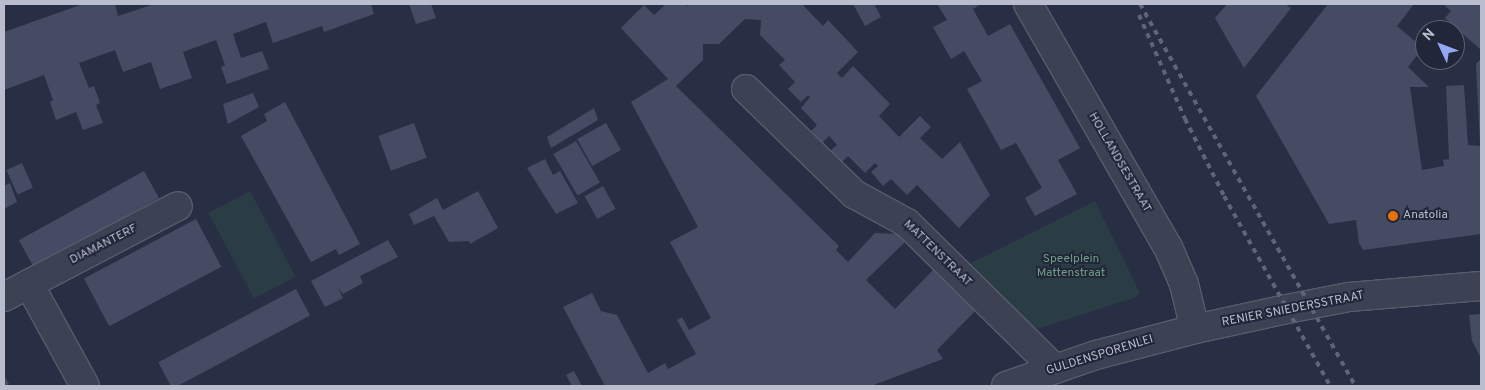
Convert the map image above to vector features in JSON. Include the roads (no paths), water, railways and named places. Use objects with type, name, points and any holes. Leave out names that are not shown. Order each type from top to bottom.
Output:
[{"type":"street","name":"HOLLANDSESTRAAT","points":[[1028,4],[1168,247],[1184,284],[1195,329]]},
{"type":"street","name":"MATTENSTRAAT","points":[[746,89],[854,194],[907,223],[1055,370]]},
{"type":"street","name":"DIAMANTERF","points":[[4,297],[178,206]]},
{"type":"street","points":[[29,284],[85,386]]},
{"type":"street","name":"RENIER SNIEDERSSTRAAT","points":[[1195,329],[1349,297],[1481,286]]},
{"type":"street","name":"GULDENSPORENLEI","points":[[1006,386],[1096,355],[1195,329]]},
{"type":"railway","points":[[1140,4],[1355,386]]},
{"type":"railway","points":[[1139,15],[1185,119],[1224,196],[1330,386]]},
{"type":"place","name":"Anatolia","points":[[1393,216]]},
{"type":"park label","name":"Speelplein Mattenstraat","points":[[1071,267]]}]
